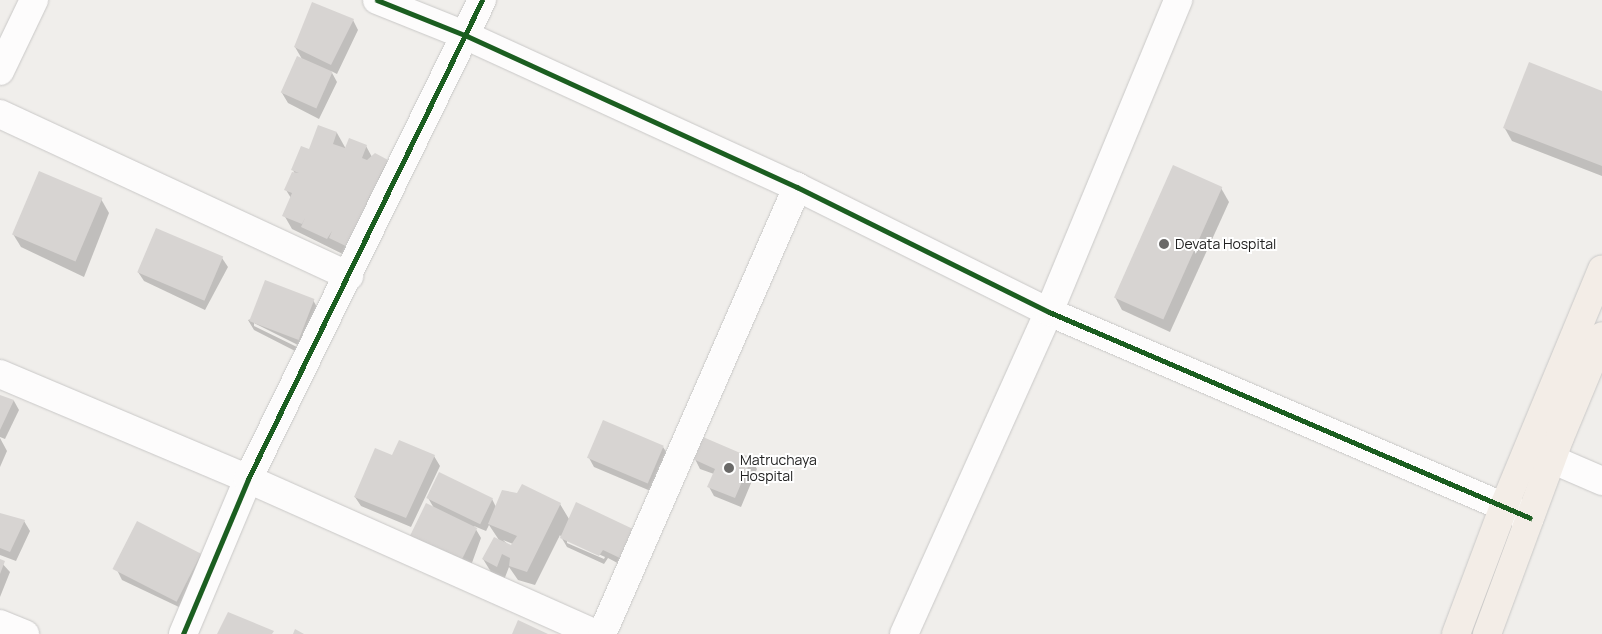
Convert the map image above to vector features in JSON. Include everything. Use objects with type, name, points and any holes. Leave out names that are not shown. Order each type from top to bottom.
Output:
[{"type":"main road","points":[[1456,634],[1504,506],[1602,269]]},
{"type":"main road","points":[[1487,634],[1552,460],[1602,336]]},
{"type":"street","points":[[0,71],[34,0]]},
{"type":"street","points":[[377,0],[466,36],[797,187],[1049,312],[1530,518]]},
{"type":"street","points":[[183,634],[248,480],[482,0]]},
{"type":"street","points":[[904,634],[1049,312],[1176,1]]},
{"type":"street","points":[[0,114],[348,276]]},
{"type":"street","points":[[602,634],[797,187]]},
{"type":"street","points":[[0,374],[248,480],[596,634]]},
{"type":"street","points":[[1552,460],[1602,480]]},
{"type":"street","points":[[0,624],[25,634]]},
{"type":"building","points":[[312,2],[354,19],[331,65],[294,47]]},
{"type":"building","points":[[297,56],[333,72],[316,108],[281,93]]},
{"type":"building","points":[[1529,62],[1602,91],[1602,166],[1503,128]]},
{"type":"building","points":[[318,125],[337,132],[333,144],[345,148],[349,138],[367,145],[362,158],[367,160],[375,153],[388,160],[378,179],[384,181],[376,198],[370,195],[366,204],[378,210],[352,249],[329,238],[332,231],[327,239],[301,227],[305,218],[302,224],[282,216],[292,193],[284,190],[292,172],[299,173],[291,170],[301,146],[309,149]]},
{"type":"building","points":[[1173,165],[1222,187],[1163,319],[1114,297]]},
{"type":"building","points":[[39,171],[103,198],[76,261],[12,235]]},
{"type":"building","points":[[156,228],[223,257],[204,301],[137,272]]},
{"type":"building","points":[[265,280],[314,299],[299,340],[249,321]]},
{"type":"building","points":[[0,395],[14,400],[0,430]]},
{"type":"building","points":[[603,420],[664,446],[648,484],[587,458]]},
{"type":"building","points":[[703,437],[752,458],[735,498],[707,487],[715,469],[693,459]]},
{"type":"building","points":[[399,440],[435,455],[406,518],[354,497],[375,448],[392,455]]},
{"type":"building","points":[[439,472],[493,498],[480,524],[426,498]]},
{"type":"building","points":[[522,484],[561,503],[527,572],[509,566],[510,558],[502,554],[497,567],[482,559],[494,537],[511,545],[517,536],[488,524],[502,490],[517,493]]},
{"type":"building","points":[[576,502],[633,529],[622,559],[603,550],[599,556],[560,538]]},
{"type":"building","points":[[426,503],[477,528],[461,561],[410,536]]},
{"type":"building","points":[[0,513],[25,520],[10,552],[0,548]]},
{"type":"building","points":[[137,521],[201,554],[177,602],[112,569]]},
{"type":"building","points":[[0,559],[5,561],[0,574]]},
{"type":"building","points":[[228,612],[274,631],[272,634],[217,634]]},
{"type":"building","points":[[518,620],[548,634],[512,634]]},
{"type":"building","points":[[295,629],[304,634],[293,634]]},
{"type":"cycle path","points":[[377,0],[467,36],[797,187],[1049,312],[1530,518]]},
{"type":"cycle path","points":[[183,634],[248,479],[482,0]]},
{"type":"place","name":"Devata Hospital","points":[[1164,244]]},
{"type":"place","name":"Matruchaya Hospital","points":[[729,468]]}]
